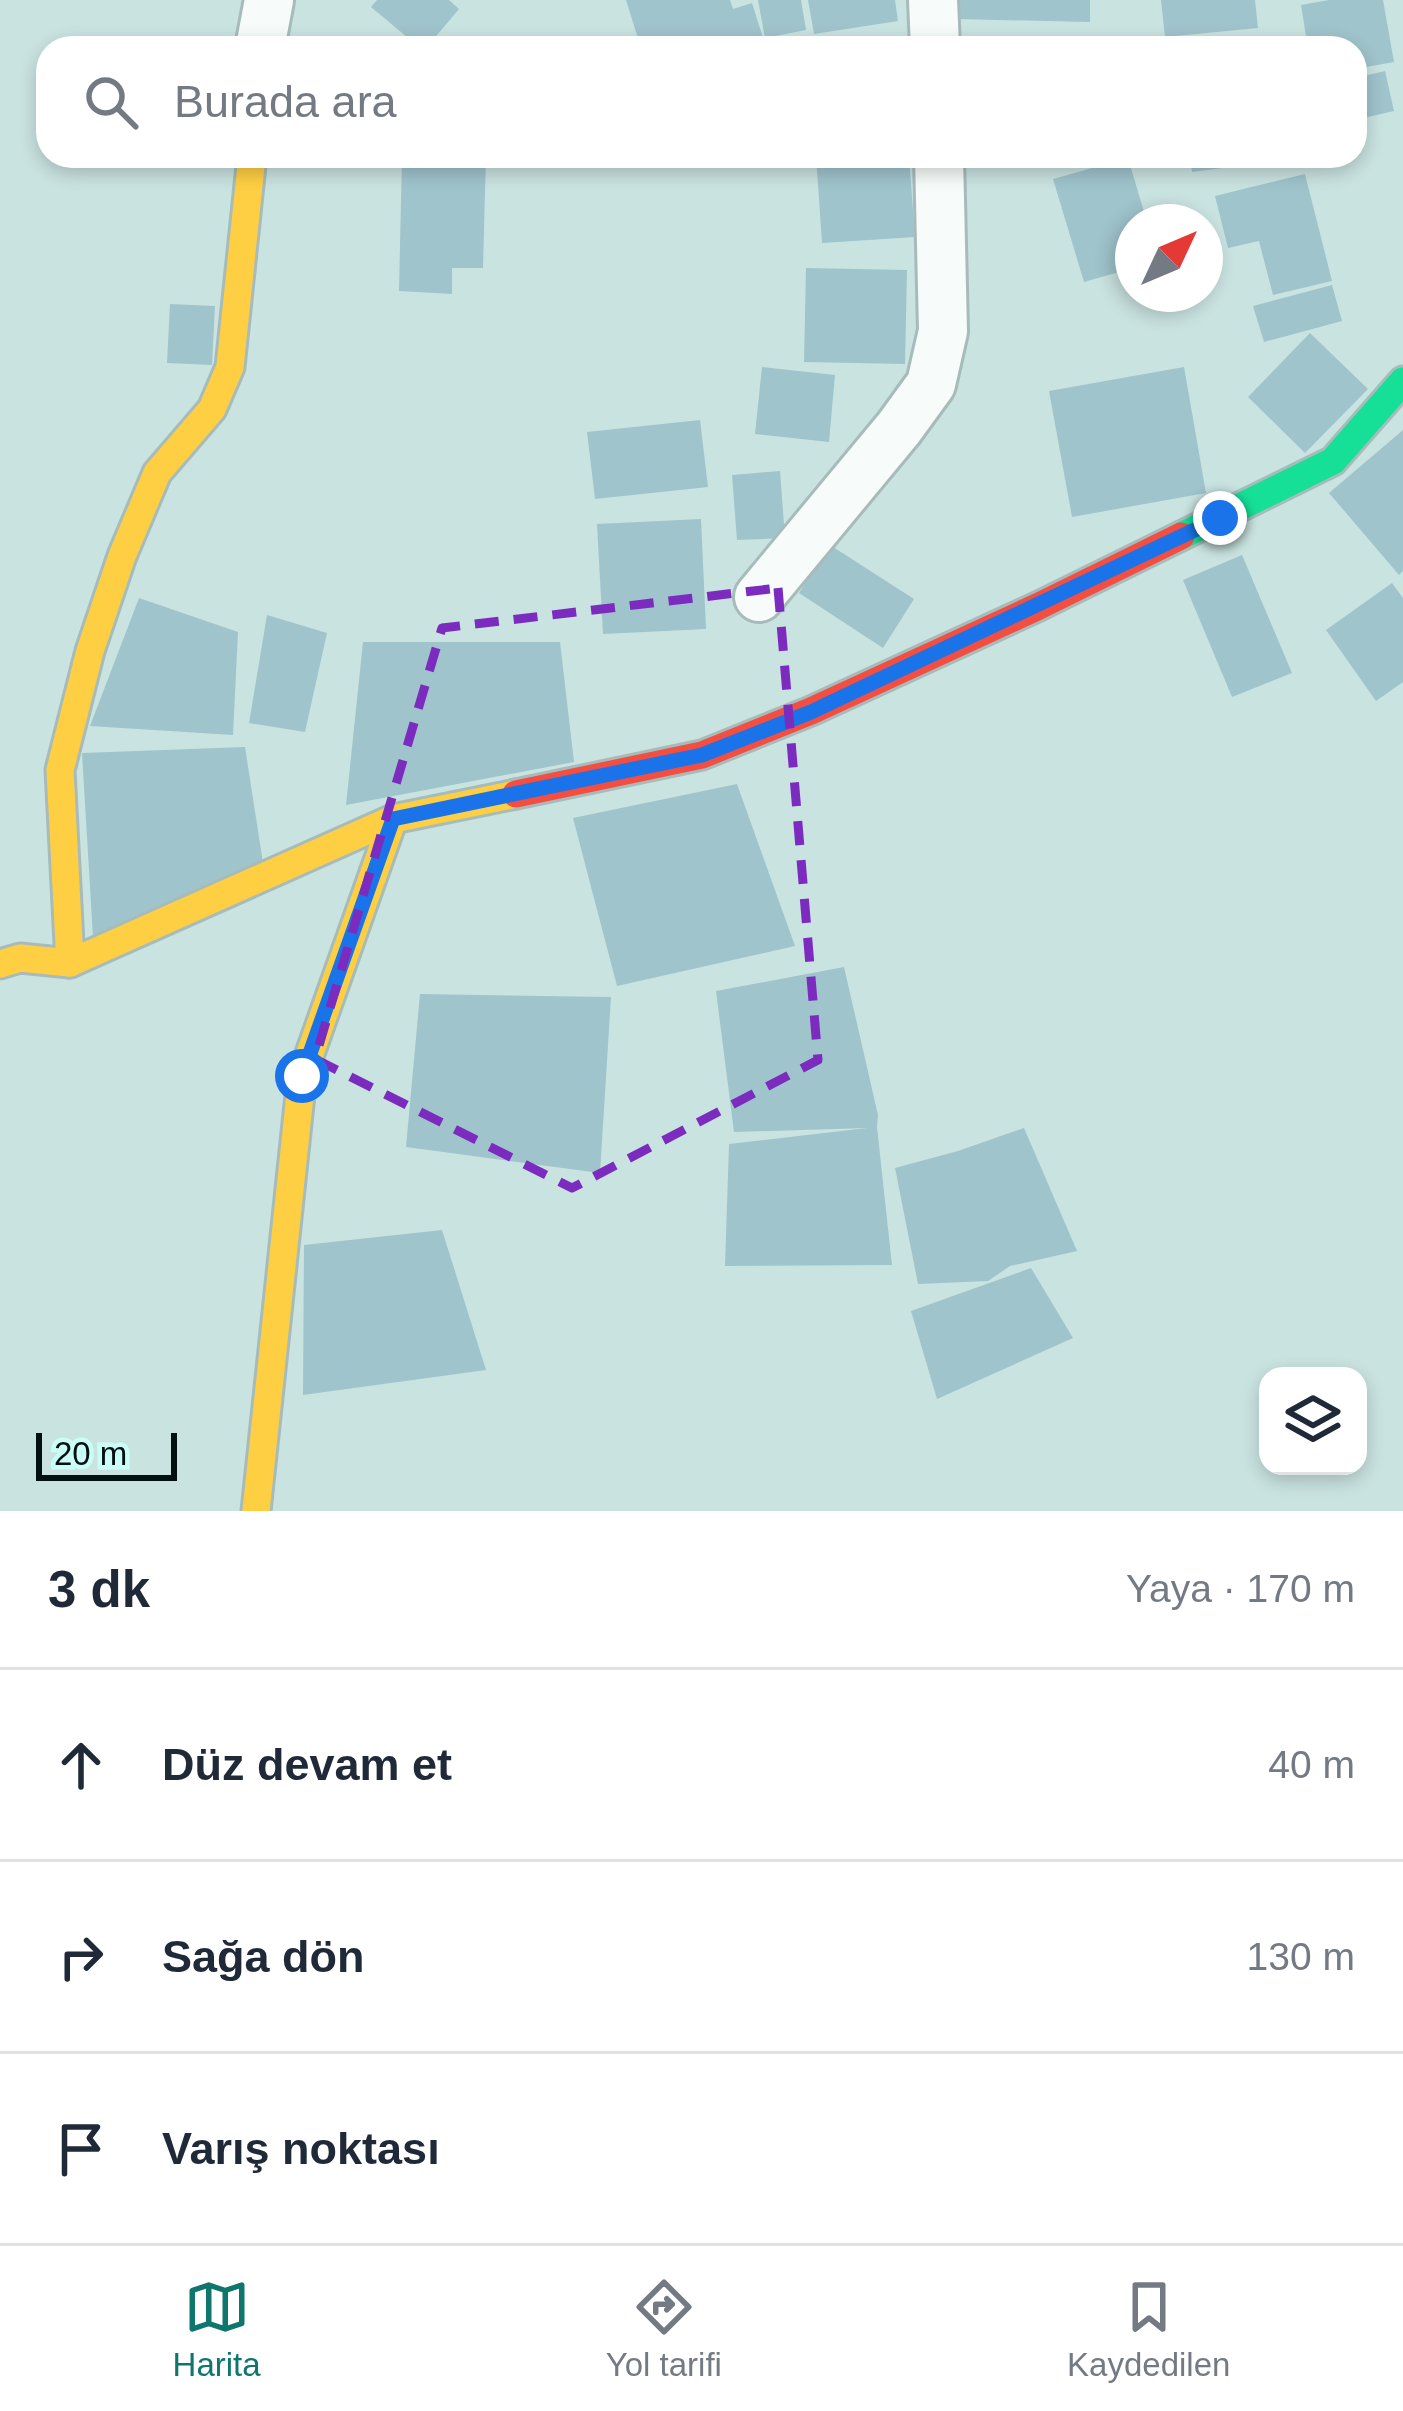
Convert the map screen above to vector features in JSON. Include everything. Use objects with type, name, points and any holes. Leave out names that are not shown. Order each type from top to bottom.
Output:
[{"type":"street","points":[[262,36],[269,0]]},
{"type":"street","points":[[933,0],[934,36]]},
{"type":"street","points":[[70,963],[60,770],[90,651],[157,473],[212,410],[230,367],[251,168]]},
{"type":"street","points":[[759,597],[932,384],[943,331],[940,168]]},
{"type":"street","points":[[0,964],[20,958],[70,963],[393,819],[702,755],[811,712],[1333,461],[1403,381]]},
{"type":"street","points":[[256,1511],[302,1076],[393,819]]},
{"type":"highlighted area","points":[[778,588],[818,1060],[572,1188],[315,1059],[442,628]]},
{"type":"building","points":[[377,0],[449,0],[459,9],[436,36],[406,36],[371,7]]},
{"type":"building","points":[[626,0],[730,0],[733,9],[752,3],[762,36],[637,36]]},
{"type":"building","points":[[758,0],[801,0],[806,30],[765,36]]},
{"type":"building","points":[[808,0],[895,0],[898,21],[814,34]]},
{"type":"building","points":[[957,0],[1090,0],[1090,22],[956,19]]},
{"type":"building","points":[[1161,0],[1255,0],[1258,28],[1165,36]]},
{"type":"building","points":[[1383,0],[1394,62],[1367,67],[1367,36],[1306,36],[1301,5]]},
{"type":"building","points":[[1385,71],[1394,111],[1367,117],[1367,75]]},
{"type":"building","points":[[402,168],[486,168],[483,268],[452,268],[452,294],[399,291]]},
{"type":"building","points":[[817,168],[910,168],[915,237],[822,243]]},
{"type":"building","points":[[1092,168],[1131,168],[1142,204],[1115,204],[1115,273],[1084,282],[1053,179]]},
{"type":"building","points":[[1305,174],[1332,281],[1273,295],[1259,241],[1228,248],[1223,204],[1217,204],[1215,196]]},
{"type":"building","points":[[806,268],[907,270],[905,364],[804,362]]},
{"type":"building","points":[[1332,285],[1342,321],[1264,342],[1253,306]]},
{"type":"building","points":[[170,304],[215,306],[212,365],[167,363]]},
{"type":"building","points":[[1310,333],[1368,389],[1305,453],[1248,397]]},
{"type":"building","points":[[762,367],[835,375],[829,442],[755,434]]},
{"type":"building","points":[[1184,367],[1206,493],[1072,517],[1049,391]]},
{"type":"building","points":[[700,420],[708,487],[595,499],[587,432]]},
{"type":"building","points":[[1403,430],[1403,571],[1399,575],[1329,493]]},
{"type":"building","points":[[780,471],[785,538],[737,540],[732,475]]},
{"type":"building","points":[[701,519],[706,629],[603,634],[597,524]]},
{"type":"building","points":[[830,545],[914,599],[883,648],[799,593]]},
{"type":"building","points":[[1242,555],[1292,673],[1232,697],[1183,580]]},
{"type":"building","points":[[1392,583],[1403,598],[1403,682],[1376,701],[1326,630]]},
{"type":"building","points":[[139,598],[238,632],[233,735],[90,726]]},
{"type":"building","points":[[267,615],[327,633],[305,732],[249,723]]},
{"type":"building","points":[[363,642],[560,642],[574,762],[346,805]]},
{"type":"building","points":[[245,747],[263,863],[93,937],[82,753]]},
{"type":"building","points":[[737,784],[795,946],[617,986],[573,818]]},
{"type":"building","points":[[844,967],[878,1115],[892,1265],[725,1266],[729,1144],[867,1128],[734,1132],[716,991]]},
{"type":"building","points":[[420,994],[611,997],[600,1173],[406,1147]]},
{"type":"building","points":[[1024,1128],[1077,1251],[1010,1266],[988,1281],[918,1284],[895,1168]]},
{"type":"building","points":[[442,1230],[486,1370],[303,1395],[304,1245]]},
{"type":"building","points":[[1031,1268],[1073,1338],[937,1399],[911,1311]]},
{"type":"traffic: fast","points":[[1181,536],[1333,461],[1403,381]]},
{"type":"traffic: slow","points":[[70,963],[60,770],[90,651],[157,473],[212,409],[230,367],[251,168]]},
{"type":"traffic: slow","points":[[0,964],[20,958],[70,963],[393,819],[516,794]]},
{"type":"traffic: slow","points":[[256,1511],[302,1076],[393,819]]},
{"type":"traffic: jam","points":[[516,794],[702,755],[811,711],[1181,536]]},
{"type":"route","points":[[302,1076],[393,819],[702,755],[811,712],[1220,518]]}]
